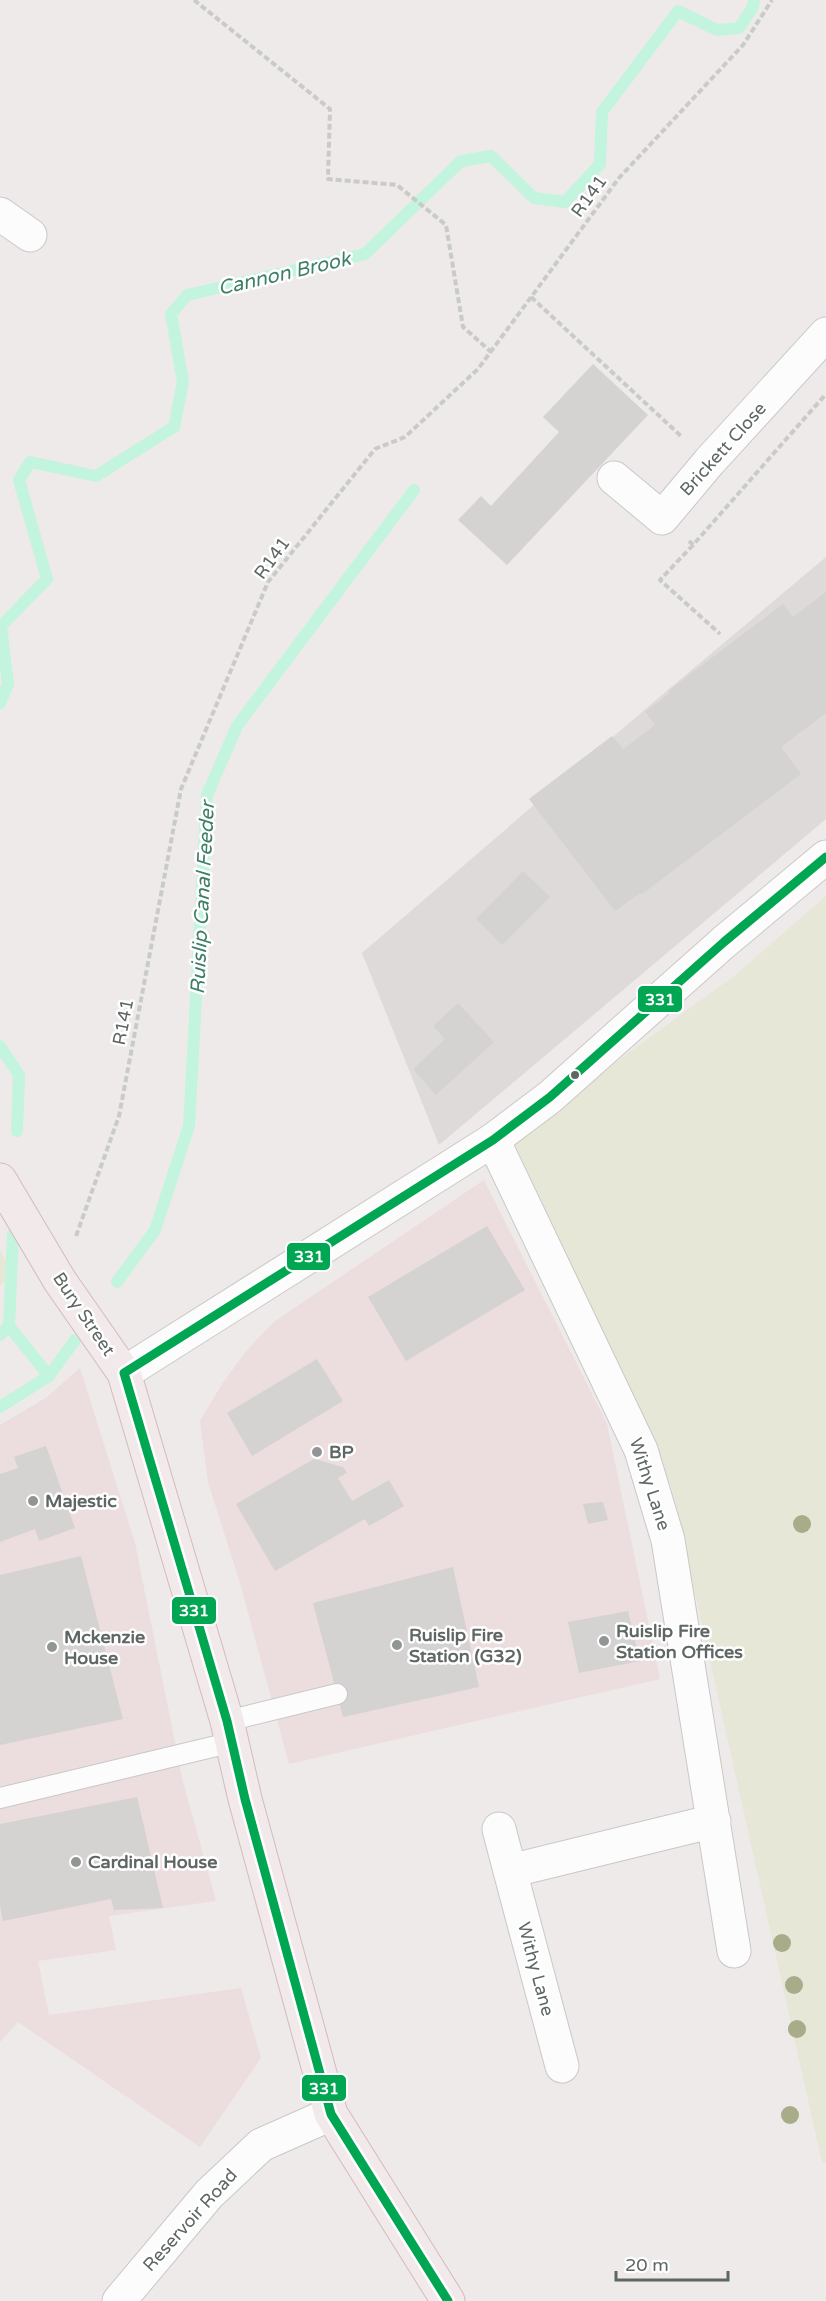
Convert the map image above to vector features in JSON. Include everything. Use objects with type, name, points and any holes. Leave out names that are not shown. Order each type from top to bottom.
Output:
[{"type":"main road","name":"Bury Street","points":[[0,1180],[60,1281],[124,1373],[230,1731],[245,1799],[331,2114],[448,2301]]},
{"type":"street","points":[[0,214],[30,235]]},
{"type":"street","name":"Brickett Close","points":[[662,518],[709,462],[826,334]]},
{"type":"street","points":[[614,477],[662,518]]},
{"type":"street","points":[[124,1373],[493,1140],[550,1097],[724,942],[826,857]]},
{"type":"street","name":"Withy Lane","points":[[493,1140],[642,1450],[668,1540],[734,1951]]},
{"type":"street","points":[[510,1871],[714,1821]]},
{"type":"street","name":"Withy Lane","points":[[499,1829],[562,2066]]},
{"type":"street","name":"Reservoir Road","points":[[119,2301],[209,2194],[261,2145],[331,2114]]},
{"type":"lane","points":[[0,1798],[230,1731],[337,1694]]},
{"type":"path","points":[[194,0],[330,109],[328,179],[397,184],[446,225],[463,327],[491,352]]},
{"type":"path","name":"R141","points":[[60,1281],[119,1116],[181,789],[268,582],[375,449],[405,437],[478,369],[619,178],[743,45],[772,0]]},
{"type":"path","points":[[531,297],[709,462]]},
{"type":"path","points":[[720,634],[660,580],[826,394]]},
{"type":"path","points":[[662,518],[693,545]]},
{"type":"shaded area","points":[[826,557],[826,819],[439,1145],[362,953]]},
{"type":"shaded area","points":[[484,1180],[607,1424],[660,1679],[289,1764],[240,1583],[208,1482],[200,1421],[222,1384],[246,1351],[275,1321]]},
{"type":"shaded area","points":[[80,1368],[135,1543],[183,1782],[216,1901],[109,1916],[116,1950],[38,1961],[49,2015],[241,1988],[261,2058],[200,2147],[18,2022],[0,2042],[0,1425],[47,1397]]},
{"type":"green space","points":[[826,896],[826,2162],[822,2163],[671,1486],[508,1141],[735,975]]},
{"type":"green space","points":[[0,1251],[15,1275],[0,1285]]},
{"type":"building","points":[[593,364],[648,415],[507,565],[458,520],[481,496],[491,506],[559,432],[543,417]]},
{"type":"building","points":[[826,592],[826,713],[781,747],[801,774],[641,895],[640,893],[615,911],[529,799],[612,736],[623,749],[655,725],[645,712],[670,693],[668,691],[783,604],[793,617]]},
{"type":"building","points":[[523,871],[550,897],[502,945],[476,919]]},
{"type":"building","points":[[458,1003],[494,1042],[436,1095],[413,1069],[445,1039],[433,1026]]},
{"type":"building","points":[[487,1226],[525,1290],[406,1361],[368,1297]]},
{"type":"building","points":[[317,1359],[343,1401],[252,1456],[227,1413]]},
{"type":"building","name":"Majestic","points":[[46,1446],[75,1528],[39,1541],[35,1529],[0,1542],[0,1474],[18,1468],[14,1457]]},
{"type":"building","points":[[314,1459],[343,1467],[347,1473],[338,1478],[352,1501],[389,1480],[404,1506],[369,1526],[365,1519],[275,1571],[236,1504]]},
{"type":"building","points":[[603,1502],[608,1520],[588,1524],[583,1504]]},
{"type":"building","name":"Mckenzie House","points":[[81,1556],[123,1719],[0,1745],[0,1575]]},
{"type":"building","name":"Ruislip Fire Station (G32)","points":[[453,1567],[479,1687],[343,1717],[313,1603]]},
{"type":"building","name":"Ruislip Fire Station Offices","points":[[628,1611],[640,1661],[579,1673],[568,1622]]},
{"type":"building","name":"Cardinal House","points":[[137,1797],[163,1908],[114,1910],[111,1899],[3,1921],[0,1906],[0,1824]]},
{"type":"waterway","name":"Cannon Brook","points":[[0,703],[8,684],[1,626],[47,579],[19,480],[30,462],[96,476],[174,427],[183,382],[171,314],[187,295],[365,254],[461,161],[491,156],[534,198],[565,202],[600,164],[602,112],[678,11],[717,30],[739,28],[753,7],[754,0]]},
{"type":"waterway","name":"Ruislip Canal Feeder","points":[[117,1282],[155,1230],[189,1126],[207,795],[237,726],[414,490]]},
{"type":"waterway","name":"Cannon Brook","points":[[0,1046],[19,1075],[17,1131]]},
{"type":"waterway","name":"Cannon Brook","points":[[0,1335],[9,1326],[13,1234]]},
{"type":"waterway","points":[[9,1326],[49,1376]]},
{"type":"waterway","name":"Ruislip Canal Feeder","points":[[0,1407],[49,1376],[75,1340]]},
{"type":"transit line","name":"331","points":[[124,1373],[493,1140],[550,1097],[724,942],[826,857]]},
{"type":"transit line","name":"331","points":[[124,1373],[227,1721],[245,1799],[331,2114],[448,2301]]},
{"type":"place","name":"BP","points":[[317,1452]]},
{"type":"place","name":"Majestic","points":[[33,1501]]},
{"type":"place","name":"Ruislip Fire Station Offices","points":[[604,1641]]},
{"type":"place","name":"Ruislip Fire Station (G32)","points":[[397,1645]]},
{"type":"place","name":"Mckenzie House","points":[[52,1647]]},
{"type":"place","name":"Cardinal House","points":[[76,1862]]}]
